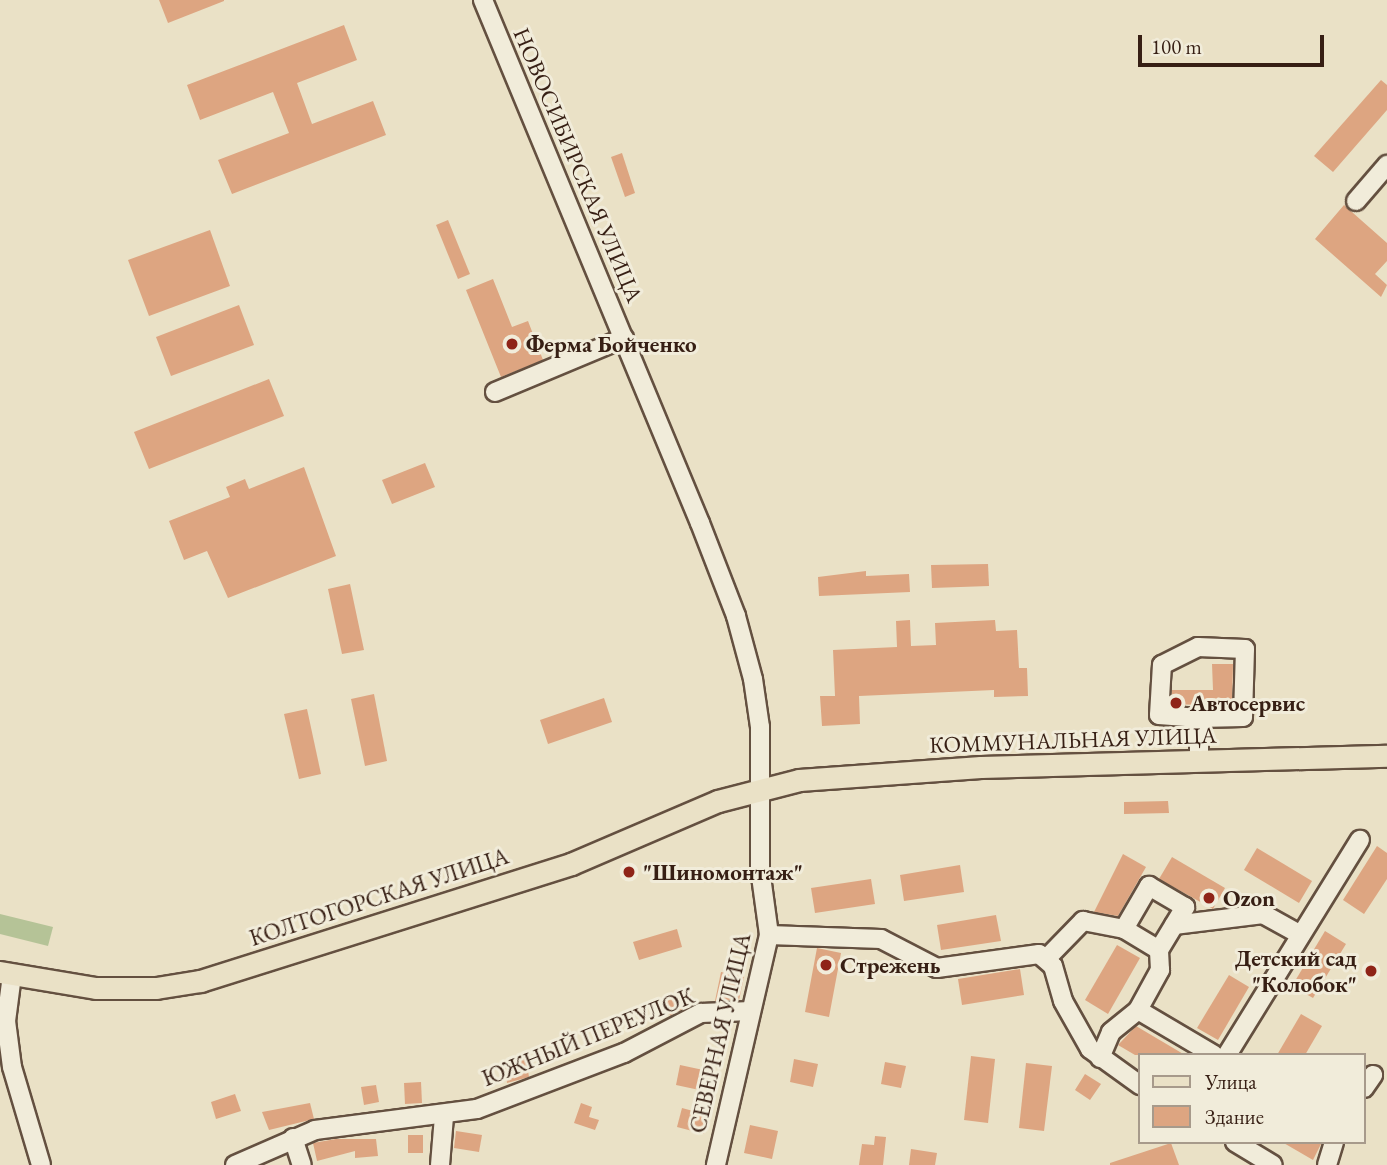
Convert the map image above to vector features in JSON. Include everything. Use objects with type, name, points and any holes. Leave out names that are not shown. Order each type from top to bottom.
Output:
[{"type":"main road","name":"КОММУНАЛЬНАЯ УЛИЦА","points":[[761,787],[981,767],[1387,756]]},
{"type":"main road","name":"КОЛТОГОРСКАЯ УЛИЦА","points":[[6,974],[96,988],[200,982],[571,864],[761,787]]},
{"type":"street","name":"НОВОСИБИРСКАЯ УЛИЦА","points":[[483,0],[736,616],[755,691],[761,787]]},
{"type":"street","points":[[1356,201],[1387,165]]},
{"type":"street","points":[[495,392],[624,338]]},
{"type":"street","points":[[1198,647],[1245,649],[1243,717],[1199,719],[1158,715],[1162,665],[1198,647]]},
{"type":"street","points":[[1199,719],[1199,762]]},
{"type":"street","name":"СЕВЕРНАЯ УЛИЦА","points":[[716,1165],[769,935],[760,869],[761,787]]},
{"type":"street","points":[[1228,1053],[1360,840]]},
{"type":"street","points":[[1100,1058],[1111,1032],[1138,1010],[1160,970],[1158,950],[1185,907],[1149,886],[1124,929]]},
{"type":"street","points":[[1174,925],[1263,914],[1301,935]]},
{"type":"street","points":[[1047,958],[1083,921],[1124,929],[1158,950]]},
{"type":"street","points":[[769,935],[881,939],[937,968],[1039,954],[1047,958],[1077,1026],[1100,1058],[1138,1085]]},
{"type":"street","points":[[6,974],[6,1021],[12,1067],[41,1165]]},
{"type":"street","points":[[1138,1010],[1211,1053]]},
{"type":"street","name":"ЮЖНЫЙ ПЕРЕУЛОК","points":[[235,1165],[293,1138],[356,1121],[444,1116],[477,1110],[624,1053],[701,1013],[751,1011]]},
{"type":"street","points":[[1077,1026],[1111,1032]]},
{"type":"street","points":[[440,1165],[444,1116]]},
{"type":"street","points":[[293,1138],[302,1165]]},
{"type":"street","points":[[1237,1144],[1273,1165]]},
{"type":"street","points":[[1327,1165],[1333,1144]]},
{"type":"green space","points":[[0,914],[53,927],[48,946],[0,934]]},
{"type":"building","points":[[159,0],[224,0],[224,1],[168,23]]},
{"type":"building","points":[[344,25],[357,60],[297,83],[312,124],[373,101],[386,135],[232,194],[218,160],[289,133],[273,92],[200,120],[187,85]]},
{"type":"building","points":[[1381,80],[1387,85],[1387,110],[1333,172],[1314,156]]},
{"type":"building","points":[[622,153],[635,193],[625,197],[611,157]]},
{"type":"building","points":[[1344,205],[1387,243],[1387,261],[1375,274],[1387,285],[1381,297],[1315,239]]},
{"type":"building","points":[[448,220],[470,274],[458,279],[436,225]]},
{"type":"building","points":[[210,230],[230,286],[149,316],[128,260]]},
{"type":"building","name":"Ферма Бойченко","points":[[493,279],[512,327],[528,321],[543,360],[501,377],[466,290]]},
{"type":"building","points":[[239,305],[254,345],[171,376],[156,337]]},
{"type":"building","points":[[269,379],[284,416],[149,469],[134,432]]},
{"type":"building","points":[[425,463],[435,487],[392,504],[382,480]]},
{"type":"building","points":[[304,467],[336,556],[228,598],[207,551],[184,560],[169,521],[230,497],[226,487],[245,479],[249,489]]},
{"type":"building","points":[[988,564],[989,586],[932,588],[931,565]]},
{"type":"building","points":[[866,571],[866,576],[909,574],[910,592],[819,596],[818,577]]},
{"type":"building","points":[[350,584],[364,650],[342,654],[328,589]]},
{"type":"building","points":[[910,620],[911,646],[936,645],[935,623],[995,620],[996,631],[1017,630],[1019,668],[1027,668],[1028,696],[994,697],[994,690],[859,696],[860,724],[822,726],[820,696],[835,696],[833,650],[897,647],[896,621]]},
{"type":"building","points":[[1212,664],[1233,664],[1232,706],[1171,704],[1172,690],[1213,690]]},
{"type":"building","points":[[374,694],[387,761],[365,766],[351,699]]},
{"type":"building","points":[[604,698],[612,722],[548,744],[540,720]]},
{"type":"building","points":[[307,709],[321,774],[299,779],[284,714]]},
{"type":"building","points":[[1168,801],[1169,813],[1124,814],[1124,802]]},
{"type":"building","points":[[1377,846],[1387,853],[1387,879],[1364,914],[1343,900]]},
{"type":"building","points":[[1257,848],[1312,881],[1299,903],[1244,870]]},
{"type":"building","points":[[1123,854],[1146,867],[1118,916],[1094,912]]},
{"type":"building","points":[[1172,857],[1225,888],[1213,909],[1159,879]]},
{"type":"building","points":[[960,865],[964,892],[904,901],[900,875]]},
{"type":"building","points":[[871,879],[875,904],[815,913],[811,888]]},
{"type":"building","points":[[996,915],[1001,941],[941,950],[937,925]]},
{"type":"building","points":[[677,929],[682,947],[639,960],[633,942]]},
{"type":"building","points":[[1325,931],[1346,944],[1313,998],[1292,986]]},
{"type":"building","points":[[1117,945],[1140,958],[1108,1014],[1085,1000]]},
{"type":"building","points":[[817,948],[841,953],[829,1017],[805,1012]]},
{"type":"building","points":[[1020,969],[1024,995],[962,1005],[958,979]]},
{"type":"building","points":[[721,972],[744,977],[739,1000],[715,1001]]},
{"type":"building","points":[[1229,975],[1249,987],[1218,1040],[1197,1028]]},
{"type":"building","points":[[690,994],[693,1004],[670,1016],[666,1001]]},
{"type":"building","points":[[1301,1014],[1322,1026],[1306,1053],[1278,1053]]},
{"type":"building","points":[[1136,1026],[1182,1053],[1135,1055],[1118,1045]]},
{"type":"building","points":[[971,1056],[995,1059],[988,1123],[964,1120]]},
{"type":"building","points":[[526,1058],[529,1077],[507,1083],[504,1061]]},
{"type":"building","points":[[794,1059],[818,1064],[813,1087],[790,1082]]},
{"type":"building","points":[[885,1062],[906,1066],[901,1088],[881,1084]]},
{"type":"building","points":[[1026,1063],[1052,1066],[1044,1131],[1019,1128]]},
{"type":"building","points":[[680,1065],[708,1071],[704,1091],[676,1085]]},
{"type":"building","points":[[1085,1074],[1101,1084],[1090,1100],[1075,1090]]},
{"type":"building","points":[[421,1082],[422,1103],[405,1104],[404,1083]]},
{"type":"building","points":[[376,1085],[379,1102],[364,1105],[361,1087]]},
{"type":"building","points":[[235,1094],[241,1111],[216,1119],[211,1102]]},
{"type":"building","points":[[310,1103],[314,1119],[269,1130],[262,1112]]},
{"type":"building","points":[[581,1103],[592,1107],[589,1117],[599,1120],[595,1130],[574,1123]]},
{"type":"building","points":[[682,1108],[708,1115],[704,1134],[677,1127]]},
{"type":"building","points":[[750,1125],[778,1131],[772,1159],[744,1153]]},
{"type":"building","points":[[456,1131],[482,1135],[479,1152],[454,1148]]},
{"type":"building","points":[[408,1135],[423,1135],[423,1153],[408,1153]]},
{"type":"building","points":[[875,1136],[886,1137],[883,1165],[859,1165],[862,1144],[874,1145]]},
{"type":"building","points":[[336,1139],[376,1139],[378,1156],[355,1158],[355,1151],[317,1161],[313,1143]]},
{"type":"building","points":[[1171,1144],[1179,1165],[1110,1165]]},
{"type":"building","points":[[1285,1144],[1321,1144],[1313,1160]]},
{"type":"building","points":[[911,1149],[937,1153],[935,1165],[909,1165]]},
{"type":"place","name":"Ферма Бойченко","points":[[512,344]]},
{"type":"place","name":"Автосервис","points":[[1176,703]]},
{"type":"place","name":"\"Шиномонтаж\"","points":[[629,872]]},
{"type":"place","name":"Ozon","points":[[1209,898]]},
{"type":"place","name":"Стрежень","points":[[826,965]]},
{"type":"place","name":"Детский сад \"Колобок\"","points":[[1371,971]]}]
